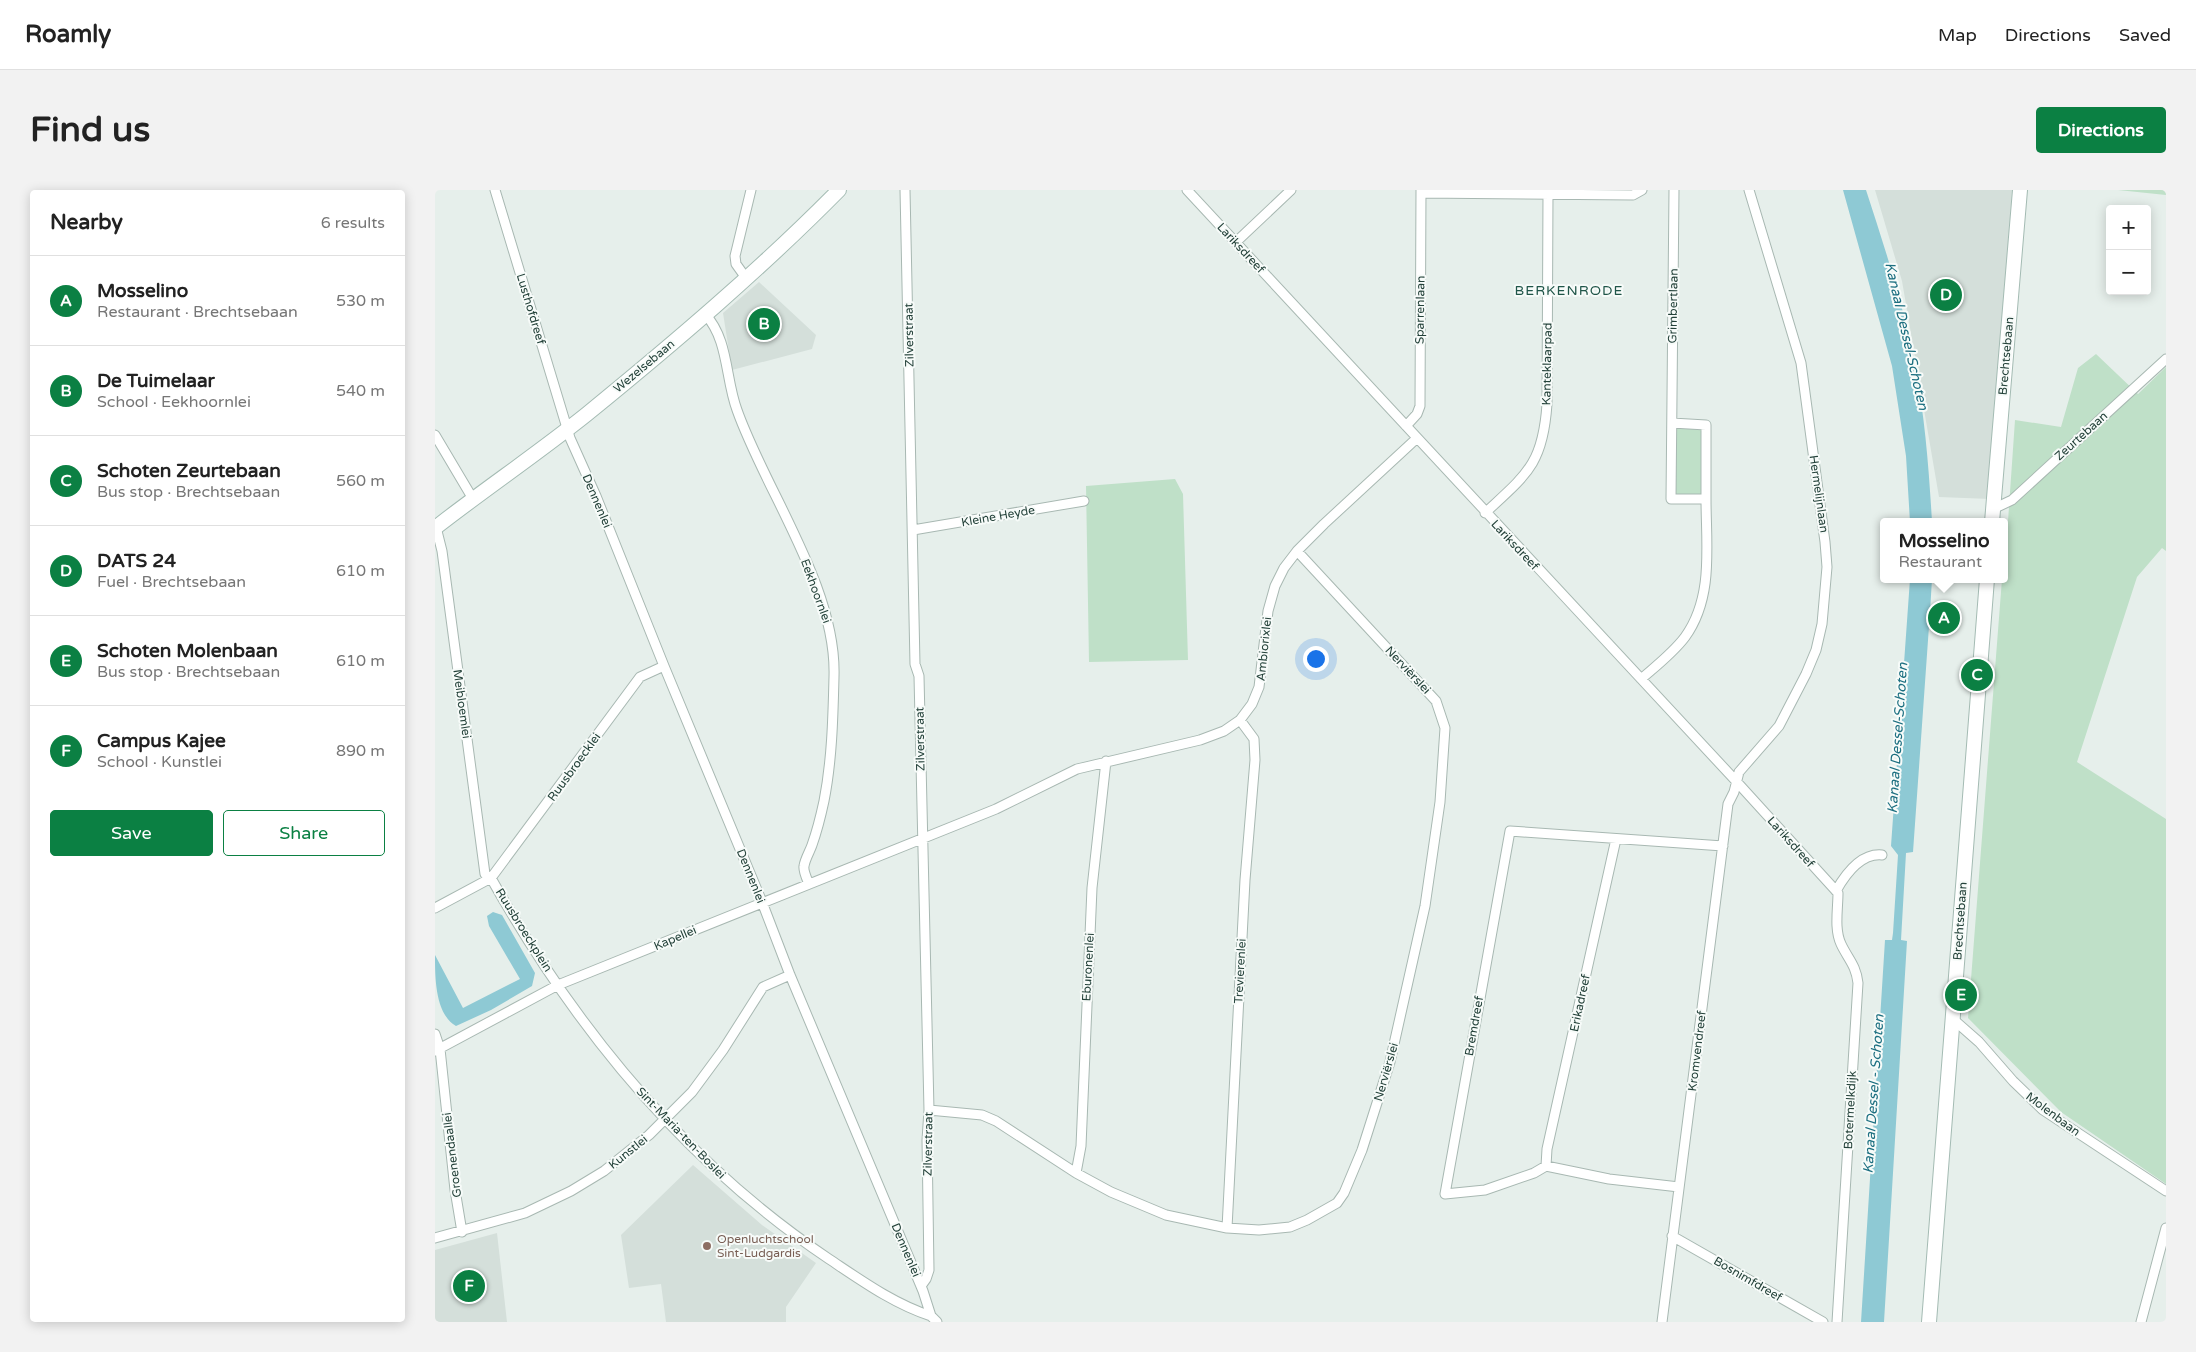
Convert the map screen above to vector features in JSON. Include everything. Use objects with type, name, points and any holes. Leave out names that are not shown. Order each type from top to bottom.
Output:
[{"type":"main road","name":"Wezelsebaan","points":[[435,528],[568,428],[705,314],[813,217],[839,190]]},
{"type":"main road","name":"Brechtsebaan","points":[[1992,515],[2019,190]]},
{"type":"main road","name":"Brechtsebaan","points":[[1929,1322],[1987,583]]},
{"type":"street","name":"Lusthofdreef","points":[[495,190],[568,428]]},
{"type":"street","points":[[746,278],[736,264],[735,256],[751,190]]},
{"type":"street","name":"Zilverstraat","points":[[905,190],[915,664],[919,676],[929,1110],[927,1140],[929,1270],[926,1280],[921,1286]]},
{"type":"street","name":"Lariksdreef","points":[[1187,190],[1836,891]]},
{"type":"street","points":[[1236,242],[1291,190]]},
{"type":"street","points":[[1421,192],[1633,195],[1642,190]]},
{"type":"street","name":"Grimbertlaan","points":[[1674,190],[1671,499],[1706,499]]},
{"type":"street","name":"Hermelijnlaan","points":[[1736,781],[1739,772],[1779,726],[1807,674],[1816,650],[1822,624],[1827,567],[1801,363],[1749,190]]},
{"type":"street","name":"Sparrenlaan","points":[[1406,426],[1417,414],[1420,406],[1421,192]]},
{"type":"street","name":"Kanteklaarpad","points":[[1485,513],[1524,476],[1538,453],[1544,435],[1547,404],[1548,194]]},
{"type":"street","name":"Eekhoornlei","points":[[705,314],[721,340],[727,374],[737,410],[815,582],[828,621],[833,645],[835,674],[832,738],[824,800],[813,843],[804,867],[809,884]]},
{"type":"street","name":"Zeurtebaan","points":[[1992,515],[2012,500],[2166,359]]},
{"type":"street","points":[[1641,679],[1684,638],[1699,612],[1706,578],[1706,425],[1672,423]]},
{"type":"street","name":"Dennenlei","points":[[568,428],[570,438],[762,902],[790,975],[934,1319]]},
{"type":"street","points":[[435,435],[473,499]]},
{"type":"street","name":"Ambiorixlei","points":[[922,839],[997,809],[1077,770],[1107,761],[1201,740],[1218,734],[1240,720],[1252,704],[1259,687],[1268,611],[1275,586],[1284,568],[1297,551],[1416,439]]},
{"type":"street","name":"Kleine Heyde","points":[[913,530],[1084,502]]},
{"type":"street","name":"Meibloemlei","points":[[435,528],[442,551],[485,874],[491,878]]},
{"type":"street","name":"Nerviërslei","points":[[929,1110],[982,1115],[996,1121],[1076,1173],[1111,1192],[1166,1215],[1227,1228],[1259,1230],[1290,1226],[1323,1212],[1337,1202],[1344,1193],[1362,1150],[1390,1062],[1425,906],[1440,802],[1445,728],[1436,701],[1297,551]]},
{"type":"street","name":"Ruusbroecklei","points":[[491,878],[640,677],[664,666]]},
{"type":"street","name":"Trevierenlei","points":[[1227,1228],[1244,890],[1255,760],[1254,739],[1240,720]]},
{"type":"street","name":"Eburonenlei","points":[[1076,1173],[1081,1146],[1092,888],[1107,761]]},
{"type":"street","name":"Kromvendreef","points":[[1662,1322],[1728,804],[1735,792],[1736,781]]},
{"type":"street","name":"Bremdreef","points":[[1546,1166],[1534,1173],[1485,1190],[1445,1194],[1510,831],[1723,846]]},
{"type":"street","name":"Kapellei","points":[[437,1050],[558,985],[922,839]]},
{"type":"street","name":"Erikadreef","points":[[1546,1166],[1547,1149],[1616,839]]},
{"type":"street","points":[[1836,891],[1843,877],[1857,863],[1874,854],[1882,855]]},
{"type":"street","name":"Ruusbroeckplein","points":[[435,908],[491,878],[558,985]]},
{"type":"street","name":"Botermelkdijk","points":[[1836,891],[1838,893],[1837,929],[1841,944],[1857,970],[1858,983],[1837,1322]]},
{"type":"street","name":"Kunstlei","points":[[435,1238],[525,1213],[571,1191],[604,1171],[665,1120],[692,1092],[716,1061],[763,987],[790,975]]},
{"type":"street","name":"Sint-Maria-ten-Boslei","points":[[558,985],[610,1055],[665,1120],[701,1158],[800,1240],[907,1308],[934,1319]]},
{"type":"street","name":"Molenbaan","points":[[1954,1020],[1979,1042],[2013,1081],[2043,1110],[2166,1191]]},
{"type":"street","points":[[435,1034],[437,1050]]},
{"type":"street","name":"Groenendaallei","points":[[437,1050],[462,1232]]},
{"type":"street","points":[[1546,1166],[1609,1179],[1679,1187]]},
{"type":"street","points":[[2141,1322],[2166,1228]]},
{"type":"street","name":"Bosnimfdreef","points":[[1672,1236],[1823,1322]]},
{"type":"shaded area","points":[[1875,190],[2012,190],[1990,499],[1939,497],[1902,281]]},
{"type":"shaded area","points":[[759,282],[816,335],[812,349],[732,370],[723,313]]},
{"type":"shaded area","name":"Openluchtschool Sint-Ludgardis","points":[[693,1165],[762,1225],[816,1263],[786,1307],[786,1322],[666,1322],[661,1284],[629,1288],[621,1235]]},
{"type":"shaded area","points":[[497,1233],[507,1322],[435,1322],[435,1250]]},
{"type":"green space","points":[[2118,190],[2166,190],[2166,195]]},
{"type":"green space","points":[[2096,354],[2138,394],[2166,367],[2166,551],[2162,548],[2137,577],[2077,762],[2166,819],[2166,1184],[2061,1112],[1968,1018],[2002,583],[2008,583],[2008,521],[2015,420],[2061,427],[2078,368]]},
{"type":"green space","points":[[1675,427],[1703,427],[1702,496],[1679,496],[1675,494]]},
{"type":"green space","points":[[1175,479],[1183,494],[1188,660],[1089,662],[1086,486]]},
{"type":"water","name":"Kanaal Dessel-Schoten","points":[[1843,190],[1866,190],[1900,300],[1911,344],[1921,405],[1932,518],[1910,518],[1906,456],[1892,366]]},
{"type":"water","points":[[1910,583],[1932,583],[1913,852],[1906,853],[1901,940],[1907,941],[1884,1322],[1861,1322],[1885,940],[1892,940],[1898,855],[1891,846]]},
{"type":"water","points":[[493,912],[502,915],[535,973],[532,986],[491,1010],[456,1026],[449,1020],[440,1004],[436,984],[435,955],[463,1008],[520,979],[489,926],[487,916]]},
{"type":"place","name":"DATS 24","points":[[1946,295]]},
{"type":"place","name":"De Tuimelaar","points":[[764,324]]},
{"type":"place","name":"Mosselino","points":[[1944,618]]},
{"type":"place","name":"Schoten Zeurtebaan","points":[[1977,675]]},
{"type":"place","name":"Schoten Molenbaan","points":[[1961,995]]},
{"type":"place","name":"Openluchtschool Sint-Ludgardis","points":[[707,1246]]},
{"type":"place","name":"Campus Kajee","points":[[469,1286]]},
{"type":"district","name":"BERKENRODE","points":[[1569,290]]},
{"type":"water label","name":"Kanaal Dessel - Schoten","points":[[1873,1094]]}]
